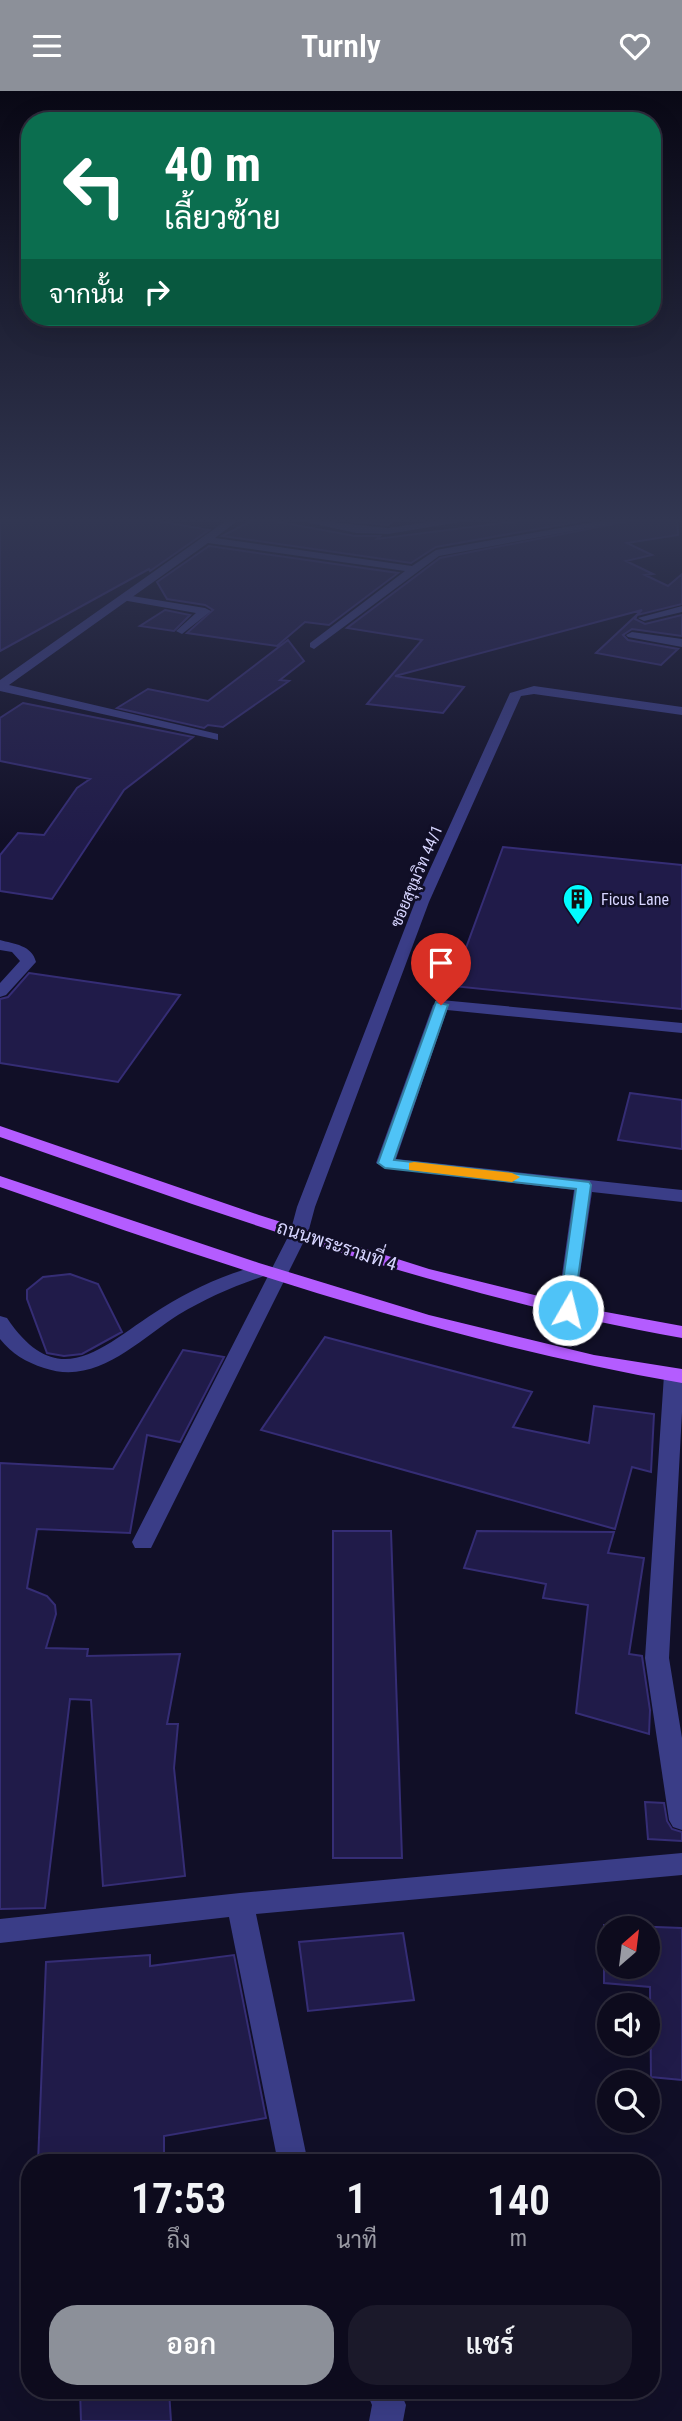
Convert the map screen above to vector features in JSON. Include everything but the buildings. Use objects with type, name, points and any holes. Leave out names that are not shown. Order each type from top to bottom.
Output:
[{"type":"main road","name":"ถนนพระรามที่ 4","points":[[0,1131],[299,1233],[488,1292],[682,1332]]},
{"type":"main road","points":[[0,1181],[270,1274],[482,1335],[678,1376]]},
{"type":"street","points":[[0,687],[87,626]]},
{"type":"street","points":[[182,631],[188,626]]},
{"type":"street","points":[[314,645],[339,626]]},
{"type":"street","points":[[632,635],[682,643]]},
{"type":"street","points":[[0,687],[213,737]]},
{"type":"street","name":"ซอยสุขุมวิท 44/1","points":[[299,1233],[422,902],[516,692],[534,690],[682,711]]},
{"type":"street","points":[[0,945],[17,949],[27,956],[28,962],[0,992]]},
{"type":"street","points":[[682,1028],[441,1005],[385,1163],[682,1196]]},
{"type":"street","points":[[568,1310],[584,1185]]},
{"type":"street","points":[[143,1542],[270,1274],[299,1233]]},
{"type":"street","points":[[0,1322],[18,1350],[65,1367],[85,1366],[100,1361],[171,1311],[237,1277],[270,1274]]},
{"type":"street","points":[[678,1376],[658,1602],[657,1658],[682,1820]]},
{"type":"street","points":[[0,1931],[240,1904],[682,1864]]},
{"type":"street","points":[[240,1904],[291,2154]]},
{"type":"street","points":[[386,2399],[389,2405],[386,2421]]},
{"type":"slow traffic","points":[[414,1166],[512,1177]]},
{"type":"place","name":"Ficus Lane","points":[[578,926]]},
{"type":"route","points":[[441,1005],[385,1163],[584,1185],[568,1310]]}]
